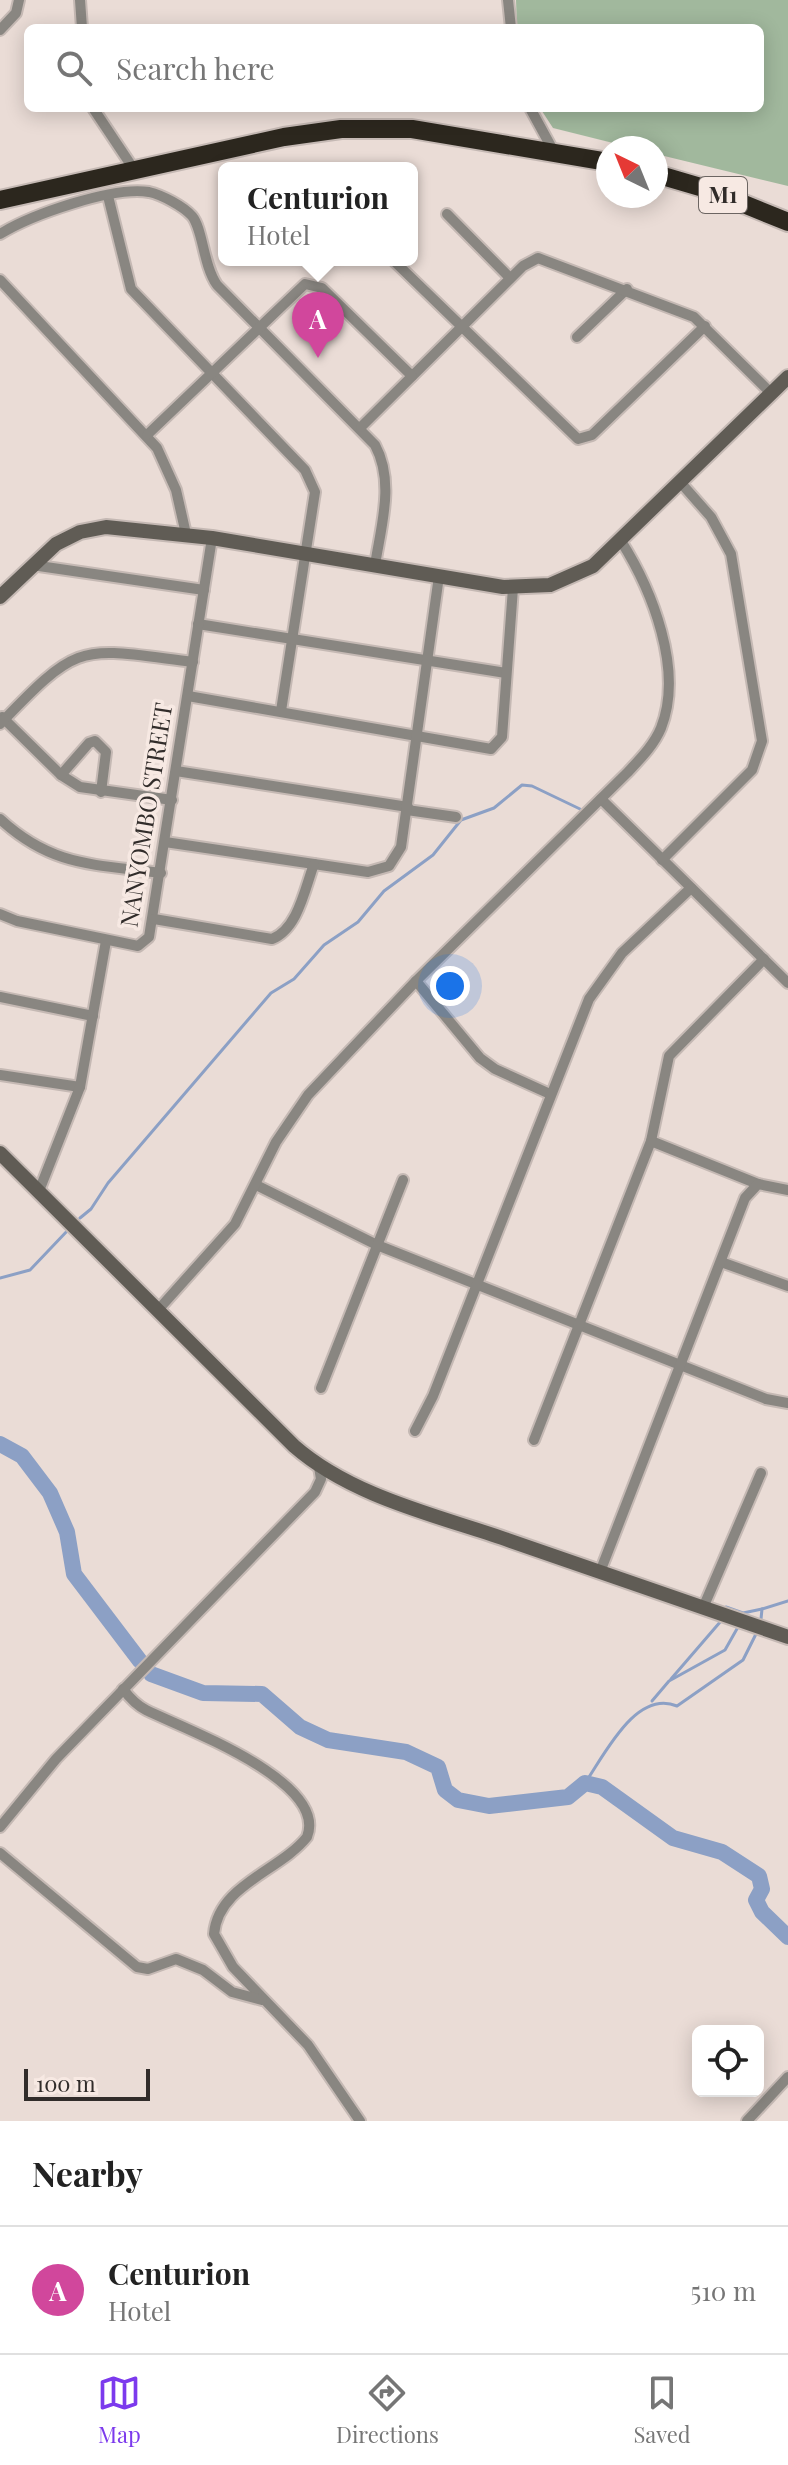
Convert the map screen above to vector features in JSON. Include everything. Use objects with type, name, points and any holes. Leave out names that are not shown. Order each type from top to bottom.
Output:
[{"type":"highway","points":[[0,200],[284,137],[341,129],[412,129],[596,160]]},
{"type":"highway","name":"M1","points":[[668,178],[719,194],[788,222]]},
{"type":"street","points":[[0,30],[16,13],[19,0]]},
{"type":"street","points":[[80,0],[82,24]]},
{"type":"street","points":[[508,0],[511,24]]},
{"type":"street","points":[[96,112],[135,171]]},
{"type":"street","points":[[532,112],[554,152]]},
{"type":"street","points":[[0,234],[13,226],[108,196],[153,193],[189,214],[197,225],[202,256],[211,277],[361,427],[380,454],[385,473],[375,565]]},
{"type":"street","points":[[108,196],[131,289],[310,477],[315,492],[281,711]]},
{"type":"street","points":[[447,214],[510,278]]},
{"type":"street","points":[[361,427],[510,278],[538,258],[627,289],[694,317],[772,394]]},
{"type":"street","points":[[399,266],[572,435],[586,439],[705,326]]},
{"type":"street","points":[[0,280],[147,435],[171,475],[186,534]]},
{"type":"street","points":[[147,435],[212,376],[299,288],[317,284],[412,376]]},
{"type":"street","points":[[577,337],[627,289]]},
{"type":"street","points":[[0,597],[56,544],[92,529],[186,534],[513,588],[565,581],[593,566],[621,541],[788,377]]},
{"type":"street","points":[[662,860],[752,770],[762,741],[731,554],[711,517],[681,483]]},
{"type":"street","name":"NANYOMBO STREET","points":[[39,1191],[80,1087],[106,941],[143,945],[149,937],[154,919],[212,538]]},
{"type":"street","points":[[158,1310],[229,1231],[294,1112],[416,981],[601,799],[652,743],[661,726],[666,698],[666,667],[656,609],[641,573],[621,541]]},
{"type":"street","points":[[32,565],[204,590]]},
{"type":"street","points":[[165,842],[368,872],[389,866],[401,847],[408,809],[439,576]]},
{"type":"street","points":[[188,696],[491,749],[502,737],[513,588]]},
{"type":"street","points":[[198,624],[506,673]]},
{"type":"street","points":[[172,800],[80,787],[61,775],[1,719],[56,668],[79,654],[106,651],[193,662]]},
{"type":"street","points":[[61,775],[95,741],[106,752],[101,792]]},
{"type":"street","points":[[176,771],[456,817]]},
{"type":"street","points":[[601,799],[788,983]]},
{"type":"street","points":[[0,819],[26,842],[51,856],[161,873]]},
{"type":"street","points":[[154,919],[272,939],[285,932],[293,919],[314,864]]},
{"type":"street","points":[[415,1431],[433,1396],[589,999],[608,970],[691,888]]},
{"type":"street","points":[[0,914],[106,941]]},
{"type":"street","points":[[534,1440],[651,1141],[666,1064],[673,1049],[764,959]]},
{"type":"street","points":[[416,981],[480,1058],[550,1094]]},
{"type":"street","points":[[0,997],[93,1016]]},
{"type":"street","points":[[0,1075],[80,1087]]},
{"type":"street","points":[[651,1141],[758,1184],[788,1190]]},
{"type":"street","points":[[0,1153],[294,1446],[319,1467],[374,1492],[788,1637]]},
{"type":"street","points":[[321,1388],[403,1180]]},
{"type":"street","points":[[600,1572],[745,1198],[758,1184]]},
{"type":"street","points":[[256,1185],[377,1245],[681,1362],[766,1399],[788,1403]]},
{"type":"street","points":[[721,1262],[788,1286]]},
{"type":"street","points":[[0,1827],[56,1759],[315,1492],[321,1479],[319,1467]]},
{"type":"street","points":[[703,1608],[761,1473]]},
{"type":"street","points":[[123,1689],[146,1710],[173,1720],[263,1768],[305,1809],[310,1828],[301,1844],[229,1901],[215,1926],[220,1950],[263,2001],[308,2045],[360,2121]]},
{"type":"street","points":[[0,1853],[137,1967],[148,1969],[162,1961],[176,1959],[203,1970],[232,1992],[263,2001]]},
{"type":"street","points":[[747,2121],[788,2077]]},
{"type":"green space","points":[[516,0],[788,0],[788,186],[668,157],[668,136],[596,136],[596,139],[553,128],[543,112],[764,112],[764,24],[517,24]]},
{"type":"waterway","points":[[80,1218],[91,1209],[108,1183],[271,993],[294,979],[324,945],[358,922],[384,891],[433,855],[461,820],[494,808],[522,785],[532,786],[580,809]]},
{"type":"waterway","points":[[0,1278],[30,1270],[69,1229]]},
{"type":"waterway","points":[[0,1444],[22,1456],[50,1493],[67,1532],[74,1574],[140,1661]]},
{"type":"waterway","points":[[761,1619],[762,1609],[788,1601]]},
{"type":"waterway","points":[[726,1607],[743,1613],[762,1609]]},
{"type":"waterway","points":[[671,1679],[721,1621]]},
{"type":"waterway","points":[[652,1701],[669,1681],[725,1650],[738,1627]]},
{"type":"waterway","points":[[585,1783],[612,1741],[635,1715],[662,1703],[677,1706],[743,1660],[756,1634]]},
{"type":"waterway","points":[[151,1674],[203,1693],[262,1694],[300,1727],[328,1740],[406,1752],[438,1767],[445,1790],[458,1800],[489,1806],[568,1797],[585,1783],[602,1787],[673,1838],[722,1852],[759,1876],[762,1889],[756,1900],[762,1912],[788,1937]]},
{"type":"place","name":"Centurion","points":[[318,358]]}]
